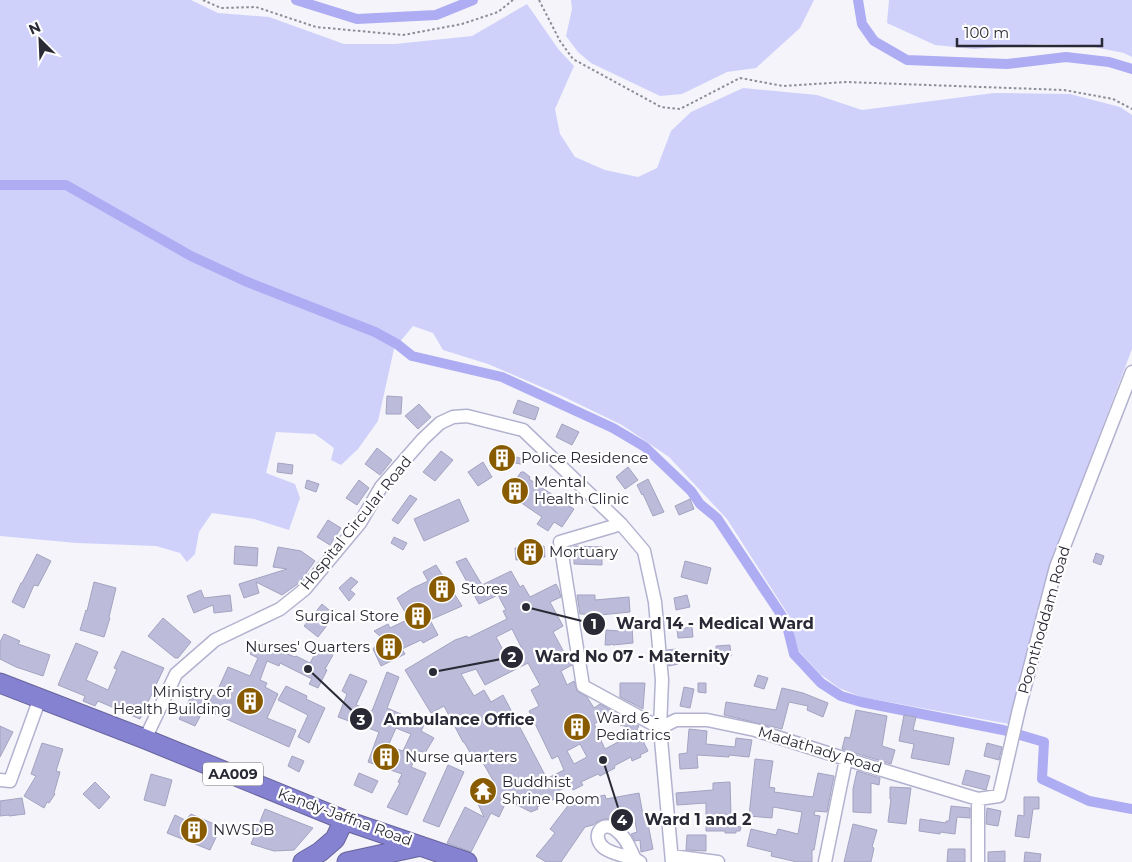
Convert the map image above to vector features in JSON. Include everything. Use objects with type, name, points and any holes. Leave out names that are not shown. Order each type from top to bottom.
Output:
[{"type":"highway","name":"Kandy-Jaffna Road","points":[[0,682],[145,738],[344,820],[467,862]]},
{"type":"highway","points":[[303,862],[320,852],[335,839],[344,820]]},
{"type":"highway","points":[[338,862],[349,859],[359,849],[372,829]]},
{"type":"highway","points":[[347,862],[422,846]]},
{"type":"street","name":"Poonthoddam Road","points":[[978,799],[999,796],[1019,709],[1056,567],[1132,372]]},
{"type":"street","name":"Hospital Circular Road","points":[[145,738],[176,674],[215,640],[280,609],[305,589],[360,523],[381,487],[423,439],[440,423],[453,417],[467,416],[523,430],[621,524],[644,551],[655,602],[662,680],[660,728],[672,859]]},
{"type":"street","points":[[621,524],[560,542],[583,686],[660,728]]},
{"type":"street","points":[[0,780],[10,781],[40,698]]},
{"type":"street","name":"Madathady Road","points":[[660,728],[676,720],[707,720],[755,730],[978,799]]},
{"type":"street","points":[[825,862],[846,759]]},
{"type":"street","points":[[978,799],[978,862]]},
{"type":"street","points":[[672,859],[718,862]]},
{"type":"path","points":[[203,0],[221,8],[256,8],[316,27],[403,35],[462,24],[498,12],[513,0]]},
{"type":"path","points":[[539,0],[560,41],[574,59],[660,107],[680,109],[740,78],[783,86],[846,82],[1064,90],[1113,99],[1132,109]]},
{"type":"shaded area","points":[[0,0],[191,0],[218,13],[269,17],[344,44],[395,44],[472,36],[527,4],[559,50],[574,66],[555,109],[560,134],[575,157],[605,170],[638,177],[657,168],[671,131],[691,112],[743,88],[817,95],[862,110],[994,93],[1070,94],[1120,107],[1132,115],[1132,349],[1052,561],[1009,724],[861,697],[839,688],[820,674],[796,648],[791,619],[727,519],[669,457],[622,425],[560,395],[488,364],[443,350],[433,333],[413,326],[394,349],[378,421],[358,449],[341,465],[331,460],[334,448],[315,434],[276,432],[266,473],[295,484],[300,498],[289,530],[254,519],[212,513],[199,532],[195,554],[187,562],[180,553],[156,546],[77,543],[0,536]]},
{"type":"shaded area","points":[[571,0],[814,0],[800,28],[756,68],[727,72],[682,94],[660,96],[591,63],[578,52],[566,36],[572,9]]},
{"type":"shaded area","points":[[889,0],[1132,0],[1132,57],[1124,53],[1084,45],[1041,44],[974,49],[935,45],[887,23]]},
{"type":"building","points":[[387,396],[402,397],[401,414],[386,414]]},
{"type":"building","points":[[518,400],[539,408],[535,420],[513,413]]},
{"type":"building","points":[[419,404],[431,417],[418,429],[405,416]]},
{"type":"building","points":[[562,424],[579,432],[572,445],[556,437]]},
{"type":"building","points":[[377,448],[392,460],[380,475],[365,464]]},
{"type":"building","points":[[441,451],[453,460],[435,481],[423,472]]},
{"type":"building","points":[[495,451],[523,459],[521,464],[503,461],[501,467],[490,466]]},
{"type":"building","points":[[483,462],[492,477],[478,486],[468,472]]},
{"type":"building","points":[[278,463],[293,465],[292,474],[277,472]]},
{"type":"building","points":[[628,467],[638,480],[625,489],[616,477]]},
{"type":"building","points":[[521,472],[524,472],[530,477],[529,479],[574,509],[562,527],[554,522],[548,531],[537,524],[542,517],[507,493]]},
{"type":"building","points":[[648,479],[664,512],[653,516],[637,485]]},
{"type":"building","points":[[307,480],[319,484],[316,492],[305,488]]},
{"type":"building","points":[[359,480],[369,488],[357,505],[346,498]]},
{"type":"building","points":[[410,495],[417,499],[398,524],[392,520]]},
{"type":"building","points":[[459,499],[469,521],[424,541],[414,519]]},
{"type":"building","points":[[690,499],[694,509],[679,515],[675,506]]},
{"type":"building","points":[[328,520],[341,528],[330,545],[317,537]]},
{"type":"building","points":[[394,537],[407,543],[403,550],[391,543]]},
{"type":"building","points":[[235,546],[258,548],[257,566],[234,564]]},
{"type":"building","name":"Mortuary","points":[[544,546],[545,557],[516,560],[515,548]]},
{"type":"building","points":[[574,546],[602,547],[602,565],[574,564]]},
{"type":"building","points":[[278,547],[301,551],[315,561],[299,583],[282,595],[256,582],[259,593],[244,598],[239,584],[287,569],[273,567]]},
{"type":"building","points":[[1096,553],[1104,556],[1101,565],[1093,562]]},
{"type":"building","points":[[37,554],[51,561],[38,586],[34,585],[24,608],[12,602]]},
{"type":"building","points":[[466,558],[482,585],[511,571],[520,587],[523,585],[530,597],[556,584],[561,597],[550,602],[563,626],[553,632],[572,665],[561,671],[567,685],[574,681],[577,691],[587,697],[594,708],[600,704],[612,711],[613,713],[594,724],[605,749],[622,740],[619,734],[631,728],[620,725],[621,716],[639,726],[637,729],[648,751],[632,761],[631,757],[600,776],[598,774],[581,782],[583,785],[573,790],[571,785],[556,792],[559,797],[537,807],[538,809],[531,812],[507,800],[499,817],[491,813],[471,852],[447,843],[465,807],[484,817],[474,795],[476,786],[494,782],[479,756],[474,759],[444,706],[431,713],[405,670],[455,640],[467,636],[468,638],[507,619],[503,611],[506,610],[498,595],[479,604],[456,562]],"holes":[[[512,629],[522,649],[507,657],[496,637]],[[528,663],[540,685],[531,690],[539,706],[529,711],[552,759],[558,756],[564,770],[548,778],[546,777],[503,695],[491,702],[484,690],[474,696],[461,674],[476,669],[485,685]],[[580,744],[587,757],[574,764],[567,751]]]},
{"type":"building","points":[[685,561],[711,568],[707,584],[681,577]]},
{"type":"building","points":[[436,565],[462,606],[430,620],[438,635],[423,643],[421,640],[402,649],[405,654],[381,666],[373,649],[382,638],[374,631],[388,624],[390,628],[409,619],[397,598],[428,581],[423,572]]},
{"type":"building","points":[[351,577],[358,582],[350,590],[355,594],[349,601],[339,588]]},
{"type":"building","points":[[94,582],[116,588],[104,637],[80,630]]},
{"type":"building","points":[[201,590],[204,598],[230,595],[232,611],[214,613],[213,605],[194,613],[187,596]]},
{"type":"building","points":[[577,595],[595,595],[595,600],[629,597],[630,612],[600,615],[580,614]]},
{"type":"building","points":[[687,595],[690,607],[676,610],[674,598]]},
{"type":"building","points":[[322,604],[335,615],[318,637],[304,626]]},
{"type":"building","points":[[163,618],[191,642],[178,658],[175,658],[148,636]]},
{"type":"building","points":[[632,627],[633,643],[605,645],[606,630],[619,631],[618,628]]},
{"type":"building","points":[[692,627],[693,637],[678,638],[677,629]]},
{"type":"building","points":[[4,634],[20,641],[18,644],[50,655],[43,676],[16,667],[0,659],[0,642]]},
{"type":"building","points":[[255,641],[310,663],[318,648],[333,655],[318,688],[309,684],[312,679],[280,663],[279,666],[267,661],[260,680],[267,683],[265,687],[278,694],[267,718],[296,730],[289,747],[204,709],[195,726],[179,719],[193,693],[210,701],[212,695],[215,696],[228,667],[250,676],[258,658],[250,654]]},
{"type":"building","points":[[76,643],[98,652],[86,680],[108,690],[117,669],[114,668],[122,651],[164,668],[140,719],[98,701],[95,706],[83,701],[85,696],[58,685]]},
{"type":"building","points":[[730,645],[731,656],[716,657],[716,646]]},
{"type":"building","points":[[676,649],[678,664],[669,666],[667,650]]},
{"type":"building","points":[[387,672],[399,677],[387,708],[401,714],[398,720],[414,727],[417,722],[424,725],[421,731],[434,738],[425,753],[420,751],[411,767],[426,773],[407,815],[387,807],[400,783],[398,782],[402,774],[368,762],[379,732],[338,717],[347,694],[342,691],[350,674],[367,681],[356,705],[372,711]],"holes":[[[396,728],[411,734],[403,751],[388,746]]]},
{"type":"building","points":[[758,675],[768,678],[764,689],[754,686]]},
{"type":"building","points":[[620,683],[645,683],[643,709],[620,697]]},
{"type":"building","points":[[698,683],[706,683],[706,693],[698,692]]},
{"type":"building","points":[[286,686],[307,696],[306,699],[325,708],[309,743],[298,737],[308,715],[278,700]]},
{"type":"building","points":[[684,687],[694,689],[690,708],[680,706]]},
{"type":"building","points":[[782,688],[803,693],[828,703],[823,717],[807,710],[808,706],[789,702],[782,729],[724,715],[726,702],[776,710]]},
{"type":"building","points":[[856,710],[887,716],[882,746],[895,750],[891,764],[842,749],[845,737],[850,738]]},
{"type":"building","points":[[904,715],[916,717],[913,730],[954,738],[949,765],[911,758],[914,744],[899,741]]},
{"type":"building","points":[[0,726],[13,732],[0,757]]},
{"type":"building","points":[[689,729],[707,731],[706,744],[735,747],[736,738],[752,740],[749,757],[697,755],[698,768],[680,769],[679,754],[687,753]]},
{"type":"building","points":[[42,743],[63,749],[56,771],[60,772],[55,794],[44,808],[24,796],[36,776],[31,774]]},
{"type":"building","points":[[987,743],[1002,747],[999,760],[984,756]]},
{"type":"building","points":[[292,756],[304,761],[299,772],[288,766]]},
{"type":"building","points":[[755,759],[773,761],[769,787],[775,788],[774,792],[813,797],[818,773],[834,776],[827,812],[815,811],[814,815],[820,816],[814,850],[812,850],[812,862],[797,862],[771,856],[772,852],[747,846],[751,829],[776,835],[778,829],[798,834],[802,812],[773,807],[772,818],[749,816]]},
{"type":"building","points":[[448,765],[464,772],[439,827],[423,821]]},
{"type":"building","points":[[966,770],[990,776],[986,790],[962,784]]},
{"type":"building","points":[[857,771],[880,778],[879,785],[871,783],[871,813],[853,812],[853,789]]},
{"type":"building","points":[[359,773],[378,781],[372,793],[354,785]]},
{"type":"building","points":[[151,774],[172,780],[165,806],[144,800]]},
{"type":"building","points":[[95,782],[110,797],[99,809],[83,794]]},
{"type":"building","points":[[730,782],[731,815],[716,813],[714,822],[741,827],[740,831],[736,831],[736,833],[706,831],[706,803],[677,805],[676,793],[713,790],[713,783]]},
{"type":"building","points":[[890,787],[911,788],[906,824],[888,822],[891,799]]},
{"type":"building","points":[[639,793],[643,815],[646,814],[653,849],[641,852],[640,840],[635,841],[631,834],[637,832],[634,816],[604,819],[585,827],[561,862],[546,862],[536,856],[555,833],[550,829],[570,803],[605,795],[606,799]]},
{"type":"building","points":[[1024,797],[1039,797],[1039,809],[1033,809],[1029,838],[1015,836],[1018,815],[1024,816]]},
{"type":"building","points":[[22,798],[25,814],[0,816],[0,801]]},
{"type":"building","points":[[951,806],[970,808],[970,818],[957,817],[955,834],[919,831],[920,819],[946,823],[946,821],[949,821]]},
{"type":"building","points":[[987,808],[1001,811],[998,826],[986,824]]},
{"type":"building","points":[[265,809],[313,828],[294,850],[274,851],[251,844]]},
{"type":"building","name":"NWSDB","points":[[191,814],[221,827],[210,850],[167,833],[175,815],[185,820]]},
{"type":"building","points":[[853,824],[877,830],[872,847],[874,848],[871,862],[844,862]]},
{"type":"building","points":[[687,835],[706,835],[706,851],[686,850]]},
{"type":"building","points":[[948,849],[965,849],[965,862],[947,862]]},
{"type":"building","points":[[1005,851],[1005,862],[988,862],[988,852]]},
{"type":"building","points":[[1025,852],[1041,854],[1040,862],[1024,862]]},
{"type":"waterway","points":[[296,0],[357,19],[436,15],[473,0]]},
{"type":"waterway","points":[[858,0],[862,24],[874,41],[907,60],[1007,64],[1066,57],[1109,62],[1132,69]]},
{"type":"waterway","points":[[0,185],[66,185],[191,256],[245,281],[375,332],[397,344],[412,356],[502,377],[613,428],[645,447],[691,491],[700,504],[717,518],[786,622],[794,654],[821,683],[841,696],[861,702],[1003,730],[1044,742],[1042,779],[1089,801],[1132,809]]},
{"type":"place","name":"Police Residence","points":[[502,458]]},
{"type":"place","name":"Mental Health Clinic","points":[[515,491]]},
{"type":"place","name":"Mortuary","points":[[530,552]]},
{"type":"place","name":"Stores","points":[[442,589]]},
{"type":"place","name":"Ward 14 - Medical Ward","points":[[526,607]]},
{"type":"place","name":"Surgical Store","points":[[418,616]]},
{"type":"place","name":"Nurses' Quarters","points":[[389,647]]},
{"type":"place","name":"Ambulance Office","points":[[308,669]]},
{"type":"place","name":"Ward No 07 - Maternity","points":[[433,672]]},
{"type":"place","name":"Ministry of Health Building","points":[[250,701]]},
{"type":"place","name":"Ward 6 - Pediatrics","points":[[577,727]]},
{"type":"place","name":"Nurse quarters","points":[[386,757]]},
{"type":"place","name":"Ward 1 and 2","points":[[603,760]]},
{"type":"place","name":"Buddhist Shrine Room","points":[[483,791]]},
{"type":"place","name":"NWSDB","points":[[194,830]]}]
